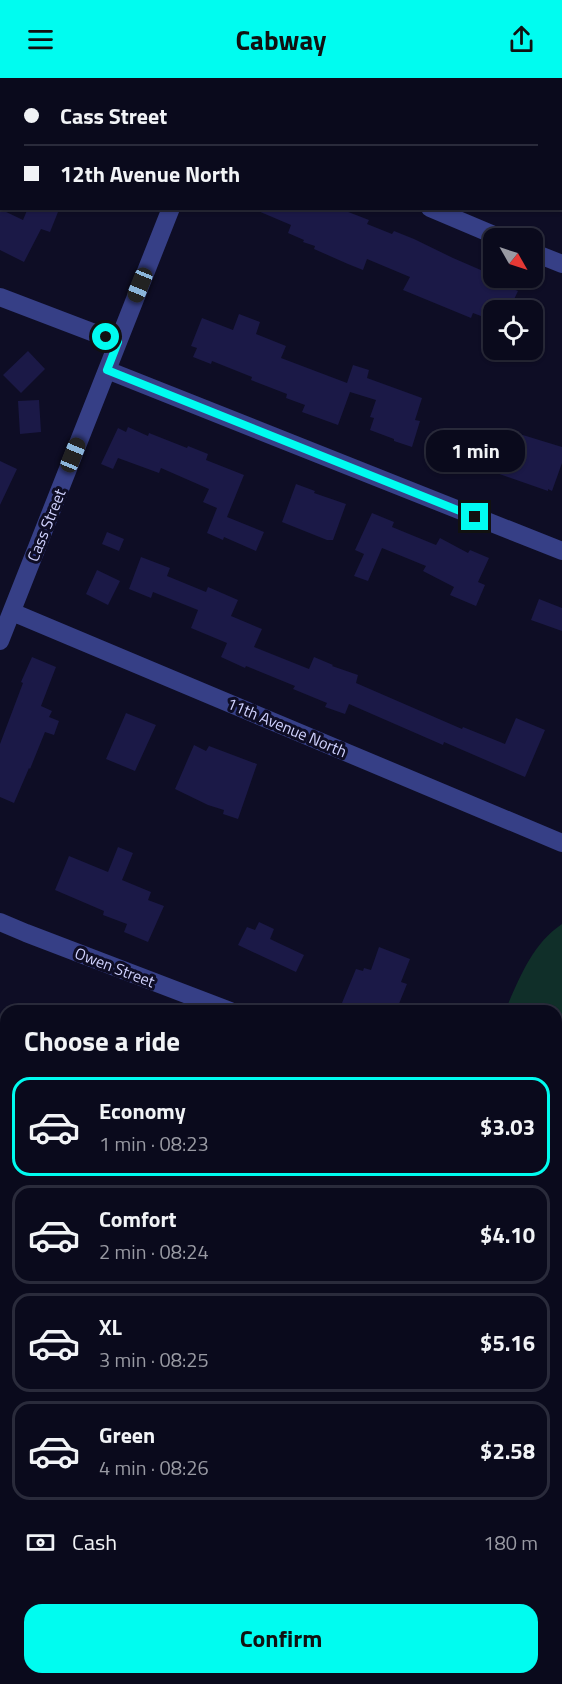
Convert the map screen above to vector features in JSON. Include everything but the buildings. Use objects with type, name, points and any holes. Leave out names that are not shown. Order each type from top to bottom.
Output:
[{"type":"street","name":"Cass Street","points":[[0,641],[170,210]]},
{"type":"street","points":[[435,210],[483,230]]},
{"type":"street","points":[[543,256],[562,264]]},
{"type":"street","points":[[0,297],[118,342]]},
{"type":"street","points":[[107,370],[562,552]]},
{"type":"street","name":"11th Avenue North","points":[[12,612],[562,843]]},
{"type":"street","name":"Owen Street","points":[[0,922],[214,1005]]},
{"type":"green space","points":[[562,924],[562,1005],[508,1005],[534,952]]},
{"type":"route","points":[[106,337],[118,342],[107,370],[475,517]]}]
